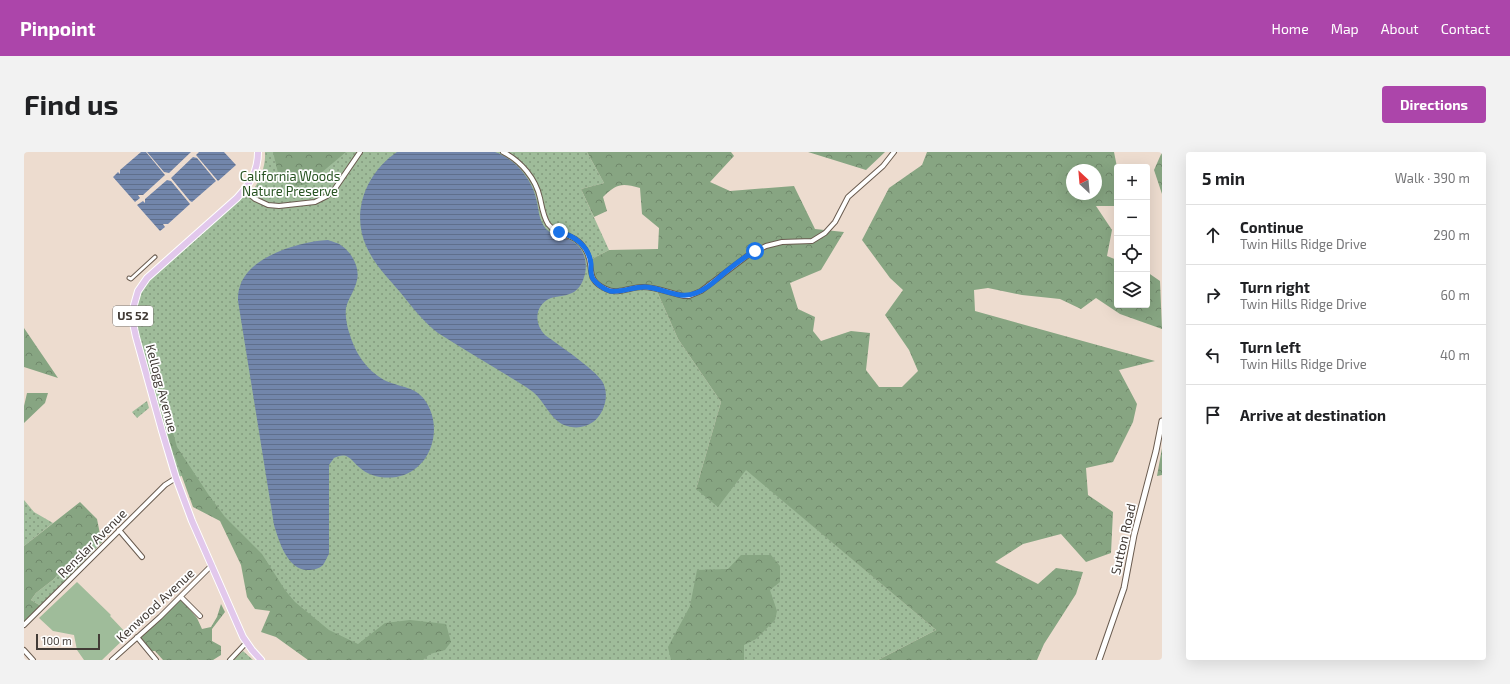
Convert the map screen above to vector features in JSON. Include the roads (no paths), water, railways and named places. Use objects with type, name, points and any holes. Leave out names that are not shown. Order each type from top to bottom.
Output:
[{"type":"main road","name":"Kellogg Avenue","points":[[258,152],[252,181],[244,190],[152,272],[138,291],[134,305],[133,323],[165,443],[192,521],[246,644],[261,660]]},
{"type":"street","points":[[244,190],[262,202],[275,206],[315,202],[327,196],[334,190],[360,152]]},
{"type":"street","points":[[503,152],[519,163],[532,179],[540,196],[543,214],[548,224],[559,232],[574,237],[582,244],[590,260],[591,276],[596,283],[610,290],[616,291],[646,287],[684,296],[689,296],[701,291],[747,256],[766,246],[782,242],[808,241],[821,236],[835,222],[848,197],[883,166],[894,152]]},
{"type":"street","points":[[129,278],[131,278],[155,257]]},
{"type":"street","name":"Sutton Road","points":[[1099,660],[1124,588],[1134,536],[1156,451],[1162,421]]},
{"type":"street","name":"Renslar Avenue","points":[[24,625],[165,485],[176,478]]},
{"type":"street","points":[[119,530],[142,557]]},
{"type":"street","name":"Kenwood Avenue","points":[[112,660],[181,597],[212,565]]},
{"type":"street","points":[[181,597],[200,616]]},
{"type":"street","points":[[137,637],[156,660]]},
{"type":"street","points":[[230,660],[246,644]]},
{"type":"street","points":[[24,650],[33,660]]},
{"type":"water","points":[[141,152],[146,152],[165,175],[143,195],[138,195],[140,198],[135,202],[113,177],[118,172],[120,174],[120,170]]},
{"type":"water","points":[[147,152],[191,152],[169,173],[164,172]]},
{"type":"water","points":[[199,152],[224,152],[236,165],[218,181],[196,155]]},
{"type":"water","points":[[397,152],[495,152],[502,155],[521,170],[530,183],[536,198],[540,218],[546,229],[554,234],[568,239],[581,249],[585,258],[586,269],[581,284],[574,292],[545,301],[539,310],[538,320],[541,331],[545,335],[584,364],[602,381],[606,392],[605,403],[601,414],[593,422],[583,427],[575,427],[564,425],[559,422],[551,415],[537,396],[529,389],[438,333],[418,314],[378,266],[370,254],[362,235],[360,221],[361,208],[369,182],[386,161]]},
{"type":"water","points":[[193,157],[197,158],[216,181],[192,202],[171,178]]},
{"type":"water","points":[[167,180],[171,181],[190,204],[168,224],[163,224],[165,227],[160,231],[137,205],[143,201],[145,203],[145,199]]},
{"type":"water","points":[[328,240],[339,244],[346,249],[356,266],[358,275],[357,280],[346,308],[348,330],[354,346],[366,365],[378,376],[389,382],[411,389],[424,399],[430,409],[434,431],[429,453],[422,462],[414,470],[398,477],[387,478],[374,476],[364,471],[346,456],[334,458],[329,465],[329,554],[324,564],[316,569],[308,570],[301,569],[289,560],[278,539],[274,525],[238,295],[245,275],[254,266],[265,259],[277,252],[304,243]]},
{"type":"park label","name":"California Woods Nature Preserve","points":[[290,184]]}]
